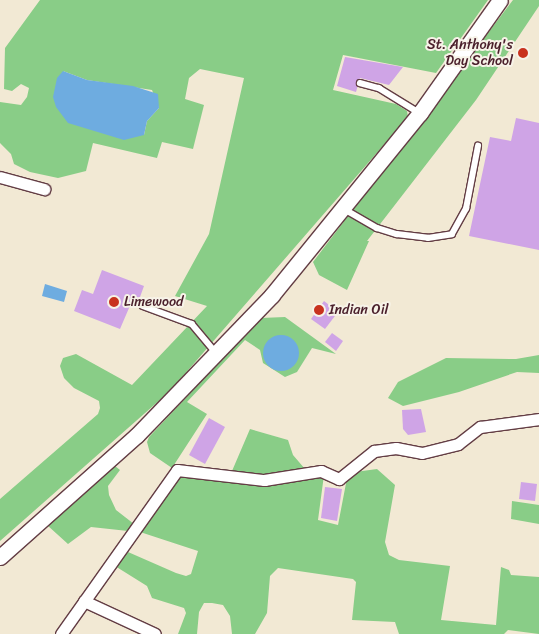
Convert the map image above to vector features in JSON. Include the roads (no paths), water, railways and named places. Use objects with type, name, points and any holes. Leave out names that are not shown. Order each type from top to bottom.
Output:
[{"type":"street","points":[[0,557],[136,435],[214,349],[239,331],[348,211],[500,0]]},
{"type":"street","points":[[0,177],[44,189]]},
{"type":"street","points":[[61,634],[177,470],[264,480],[321,471],[339,479],[374,451],[396,448],[422,453],[458,444],[480,427],[539,419]]},
{"type":"street","points":[[84,601],[155,634]]},
{"type":"lane","points":[[360,83],[386,93],[420,113]]},
{"type":"lane","points":[[348,211],[377,228],[420,237],[452,234],[458,228],[466,209],[478,146]]},
{"type":"lane","points":[[143,306],[192,324],[214,349]]},
{"type":"water","points":[[63,71],[87,80],[133,86],[158,94],[159,108],[147,121],[144,135],[124,140],[68,123],[56,107],[53,97],[57,78]]},
{"type":"water","points":[[45,284],[67,291],[64,302],[42,296]]},
{"type":"water","points":[[281,335],[294,340],[299,353],[294,366],[281,371],[268,366],[263,353],[268,340]]},
{"type":"place","name":"St. Anthony's Day School","points":[[523,53]]},
{"type":"place","name":"Limewood","points":[[114,302]]},
{"type":"place","name":"Indian Oil","points":[[319,310]]}]
